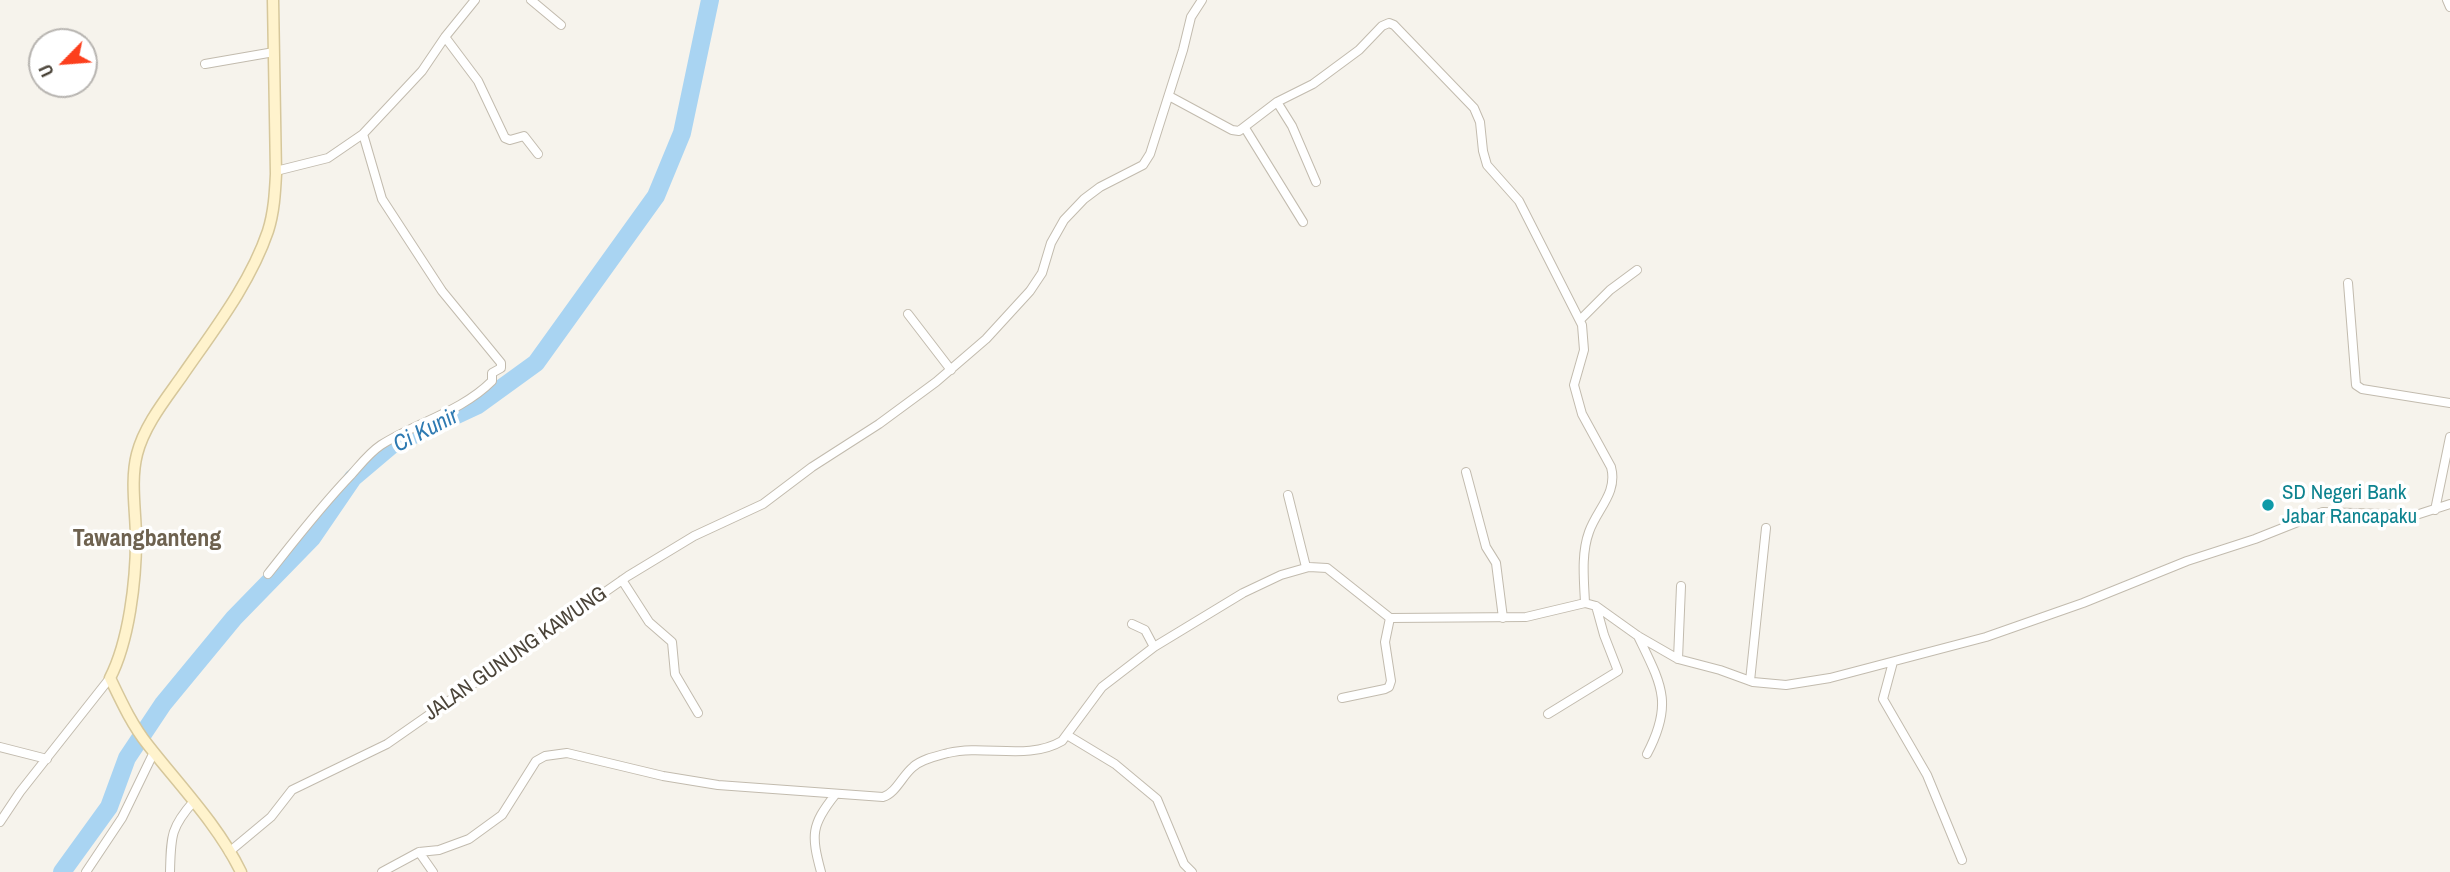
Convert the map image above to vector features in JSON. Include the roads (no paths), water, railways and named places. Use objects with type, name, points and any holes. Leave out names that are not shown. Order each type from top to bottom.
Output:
[{"type":"street","points":[[0,822],[20,792],[110,678],[120,658],[131,595],[136,543],[137,454],[143,437],[162,405],[217,326],[256,262],[269,229],[275,202],[276,171],[273,0]]},
{"type":"street","points":[[276,171],[328,158],[363,134],[422,71],[475,0]]},
{"type":"street","points":[[531,0],[561,25]]},
{"type":"street","name":"JALAN GUNUNG KAWUNG","points":[[229,852],[271,817],[292,790],[387,744],[622,580],[694,536],[763,504],[812,467],[879,424],[951,370],[1010,315],[1030,290],[1042,273],[1051,243],[1064,220],[1100,187],[1143,165],[1150,154],[1169,96],[1191,17],[1202,0]]},
{"type":"street","points":[[2447,0],[2450,7]]},
{"type":"street","points":[[1169,96],[1237,132],[1276,102],[1313,84],[1359,50],[1387,23],[1393,24],[1474,108],[1479,117],[1487,165],[1519,201],[1580,320],[1585,338],[1574,385],[1582,414],[1611,467],[1613,476],[1613,485],[1589,533],[1584,559],[1585,603]]},
{"type":"street","points":[[445,37],[478,81],[505,138],[510,140],[524,136],[538,153]]},
{"type":"street","points":[[205,64],[274,52]]},
{"type":"street","points":[[1276,102],[1292,126],[1316,182]]},
{"type":"street","points":[[1245,128],[1303,222]]},
{"type":"street","points":[[268,574],[335,491],[379,446],[474,395],[489,385],[492,373],[501,368],[501,363],[431,277],[382,199],[363,134]]},
{"type":"street","points":[[1580,320],[1610,290],[1637,270]]},
{"type":"street","points":[[2348,283],[2356,385],[2362,389],[2450,403]]},
{"type":"street","points":[[908,314],[951,370]]},
{"type":"street","points":[[2435,510],[2450,437]]},
{"type":"street","points":[[1466,472],[1486,547],[1496,563],[1503,618]]},
{"type":"street","points":[[1288,495],[1306,567]]},
{"type":"street","points":[[382,872],[419,852],[458,844],[496,821],[536,761],[545,756],[567,753],[663,776],[718,785],[883,797],[892,793],[902,777],[916,764],[927,759],[966,750],[998,751],[1056,745],[1102,687],[1154,647],[1243,593],[1281,575],[1306,567],[1327,568],[1390,618],[1503,618],[1540,615],[1561,607],[1585,603],[1596,606],[1638,636],[1678,659],[1750,681],[1786,685],[1893,662],[2007,630],[2323,512],[2416,515],[2450,503]]},
{"type":"street","points":[[1750,681],[1766,528]]},
{"type":"street","points":[[622,580],[649,621],[672,642],[675,674],[698,713]]},
{"type":"street","points":[[1678,659],[1681,586]]},
{"type":"street","points":[[1548,714],[1618,671],[1596,606]]},
{"type":"street","points":[[1342,698],[1385,689],[1390,685],[1385,642],[1390,618]]},
{"type":"street","points":[[1132,624],[1145,630],[1154,647]]},
{"type":"street","points":[[1638,636],[1656,674],[1663,700],[1657,735],[1647,754]]},
{"type":"street","points":[[1893,662],[1884,699],[1927,775],[1962,860]]},
{"type":"street","points":[[110,678],[132,722],[194,801],[241,872]]},
{"type":"street","points":[[1067,734],[1115,764],[1157,799],[1184,864],[1192,872]]},
{"type":"street","points":[[0,747],[47,759]]},
{"type":"street","points":[[86,872],[122,818],[151,748]]},
{"type":"street","points":[[821,872],[814,830],[817,820],[835,795]]},
{"type":"street","points":[[170,872],[173,830],[179,818],[194,801]]},
{"type":"street","points":[[419,852],[433,872]]},
{"type":"waterway","name":"Ci Kunir","points":[[62,872],[109,807],[127,758],[163,704],[234,618],[312,538],[353,478],[392,445],[478,405],[536,363],[656,196],[682,133],[710,0]]},
{"type":"place","name":"SD Negeri Bank Jabar Rancapaku","points":[[2268,505]]},
{"type":"district","name":"Tawangbanteng","points":[[147,540]]}]
